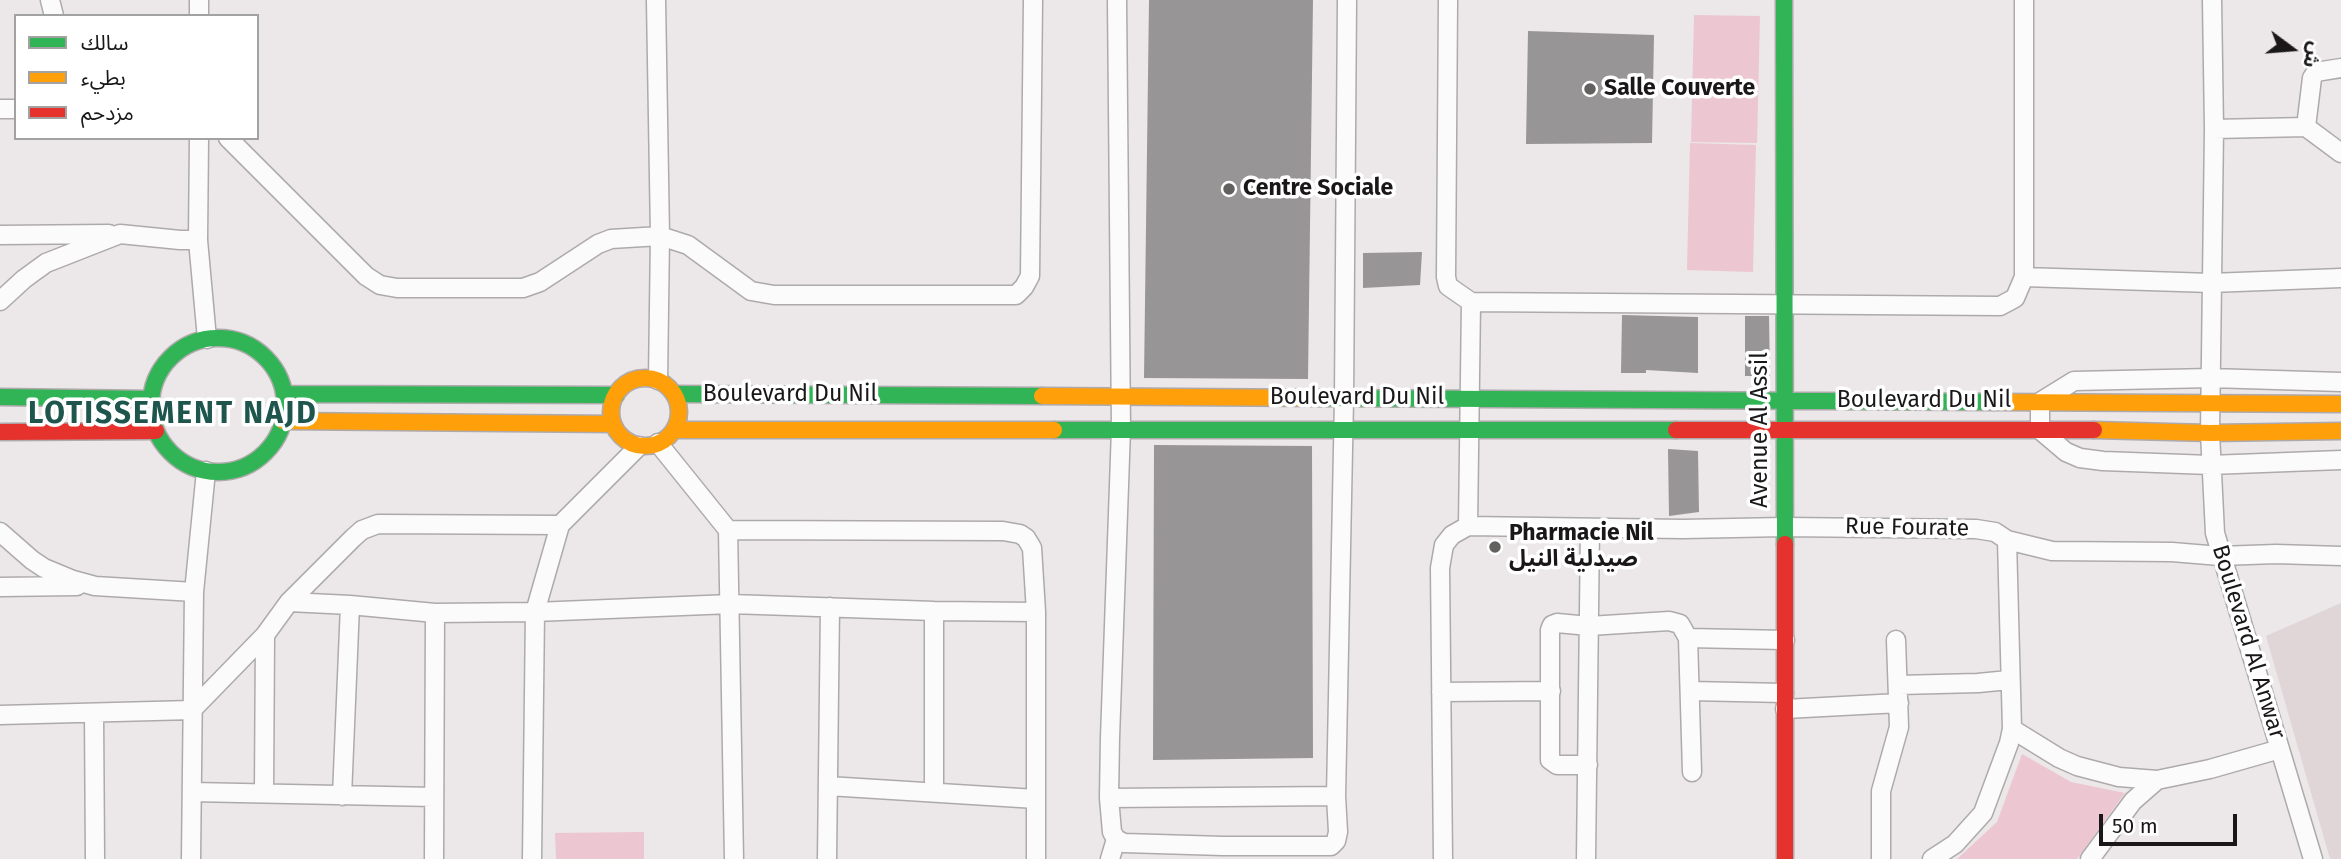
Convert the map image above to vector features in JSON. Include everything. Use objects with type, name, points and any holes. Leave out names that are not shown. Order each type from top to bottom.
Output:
[{"type":"street","points":[[656,0],[660,236],[658,380]]},
{"type":"street","points":[[230,140],[366,276],[380,285],[409,288],[523,289],[540,282],[598,244],[611,239],[660,236],[688,245],[751,291],[774,295],[1016,295],[1024,288],[1030,276],[1032,0]]},
{"type":"street","points":[[1117,0],[1121,429],[1109,798],[1112,832],[1116,839],[1124,843],[1223,853],[1331,846],[1336,841],[1338,832],[1336,796],[1344,430],[1347,0]]},
{"type":"street","points":[[1448,0],[1446,277],[1448,286],[1471,302],[2000,306],[2015,298],[2024,277],[2024,0]]},
{"type":"street","name":"Avenue Al Assil","points":[[1785,0],[1785,859]]},
{"type":"street","name":"Boulevard Al Anwar","points":[[2213,0],[2210,465],[2215,533],[2313,859]]},
{"type":"street","points":[[2306,127],[2315,72],[2341,68]]},
{"type":"street","points":[[2214,129],[2306,127],[2341,153]]},
{"type":"street","points":[[199,140],[198,240],[207,339]]},
{"type":"street","points":[[0,235],[120,234],[198,240]]},
{"type":"street","points":[[0,300],[46,263],[120,234]]},
{"type":"street","points":[[2024,277],[2211,283],[2341,278]]},
{"type":"street","points":[[1443,859],[1440,568],[1444,545],[1452,535],[1468,526],[1471,302]]},
{"type":"street","points":[[207,339],[237,340],[254,348],[274,368],[284,394],[283,421],[275,439],[256,460],[228,472],[206,471],[191,466],[174,455],[156,431],[152,415],[156,380],[173,355],[189,344],[207,339]]},
{"type":"street","name":"Boulevard Du Nil","points":[[2040,402],[2074,381],[2211,378],[2341,382]]},
{"type":"street","points":[[637,379],[658,380],[674,394],[679,412],[674,430],[658,443],[639,446],[625,440],[613,424],[611,412],[616,395],[627,383],[637,379]]},
{"type":"street","points":[[284,394],[616,395]]},
{"type":"street","name":"Boulevard Du Nil","points":[[674,394],[2341,404]]},
{"type":"street","points":[[0,397],[152,400]]},
{"type":"street","name":"Boulevard Du Nil","points":[[2040,402],[2040,430],[2066,452],[2081,458],[2210,465],[2341,460]]},
{"type":"street","points":[[283,421],[613,424]]},
{"type":"street","name":"Boulevard Du Nil","points":[[674,430],[2341,431]]},
{"type":"street","points":[[0,432],[156,431]]},
{"type":"street","points":[[658,443],[728,530],[734,859]]},
{"type":"street","points":[[532,859],[535,612],[560,525],[639,446]]},
{"type":"street","points":[[191,859],[194,592],[206,471]]},
{"type":"street","points":[[0,715],[192,709],[265,635],[289,602],[353,538],[362,530],[378,524],[560,525]]},
{"type":"street","name":"Rue Fourate","points":[[1468,526],[1976,528],[1995,532],[2007,540],[2052,551],[2341,556]]},
{"type":"street","points":[[1587,859],[1590,527]]},
{"type":"street","points":[[728,530],[1003,531],[1026,538],[1032,548],[1035,612],[1036,859]]},
{"type":"street","points":[[0,532],[22,553],[44,568],[95,586]]},
{"type":"street","points":[[1932,859],[1955,844],[1983,813],[2003,762],[2012,729],[2007,540]]},
{"type":"street","points":[[0,587],[95,586],[194,592]]},
{"type":"street","points":[[289,602],[435,613],[731,604],[1035,612]]},
{"type":"street","points":[[342,796],[350,605]]},
{"type":"street","points":[[827,859],[830,607]]},
{"type":"street","points":[[934,611],[934,792]]},
{"type":"street","points":[[434,859],[435,613]]},
{"type":"street","points":[[1588,765],[1557,765],[1550,760],[1552,625],[1557,623],[1589,626],[1669,621],[1680,624],[1688,638],[1692,772]]},
{"type":"street","points":[[264,792],[265,635]]},
{"type":"street","points":[[1688,638],[1785,640]]},
{"type":"street","points":[[1881,859],[1881,791],[1897,742],[1899,694],[1896,640]]},
{"type":"street","points":[[1690,691],[1784,701],[1899,694],[2009,680]]},
{"type":"street","points":[[1441,692],[1551,691]]},
{"type":"street","points":[[94,713],[95,859]]},
{"type":"street","points":[[2012,729],[2077,766],[2119,777],[2157,780],[2210,769],[2280,749]]},
{"type":"street","points":[[2090,859],[2133,801],[2157,780]]},
{"type":"street","points":[[828,786],[1036,799]]},
{"type":"street","points":[[192,792],[434,797]]},
{"type":"street","points":[[1109,798],[1336,796]]},
{"type":"street","points":[[1110,859],[1116,839]]},
{"type":"shaded area","points":[[1694,15],[1760,16],[1757,143],[1691,142]]},
{"type":"shaded area","points":[[1690,143],[1756,145],[1753,272],[1687,270]]},
{"type":"shaded area","points":[[2341,603],[2341,859],[2330,859],[2266,636]]},
{"type":"shaded area","points":[[2022,754],[2071,782],[2125,793],[2077,859],[1957,859],[1997,822]]},
{"type":"shaded area","points":[[644,832],[644,859],[556,859],[555,833]]},
{"type":"building","name":"Centre Sociale","points":[[1149,0],[1313,0],[1308,379],[1144,378]]},
{"type":"building","name":"Salle Couverte","points":[[1528,31],[1654,35],[1652,143],[1526,144]]},
{"type":"building","points":[[1422,252],[1420,285],[1363,288],[1363,253]]},
{"type":"building","points":[[1622,315],[1698,317],[1698,373],[1646,370],[1646,373],[1621,373]]},
{"type":"building","points":[[1745,316],[1769,316],[1770,376],[1745,376]]},
{"type":"building","points":[[1154,445],[1312,446],[1313,758],[1153,760]]},
{"type":"building","points":[[1668,449],[1698,451],[1699,512],[1669,516]]},
{"type":"traffic: fast","points":[[1784,0],[1785,544]]},
{"type":"traffic: fast","points":[[218,338],[244,343],[265,358],[280,379],[285,405],[280,431],[265,452],[244,467],[218,472],[192,467],[171,452],[156,431],[151,405],[156,379],[171,358],[192,343],[218,338]]},
{"type":"traffic: fast","points":[[284,394],[616,395]]},
{"type":"traffic: fast","points":[[674,394],[1042,396]]},
{"type":"traffic: fast","points":[[0,397],[152,399]]},
{"type":"traffic: fast","points":[[1321,398],[1994,402]]},
{"type":"traffic: fast","points":[[1054,430],[1676,430]]},
{"type":"traffic: slow","points":[[645,378],[658,381],[669,388],[676,399],[679,412],[676,425],[669,436],[658,443],[645,446],[632,443],[621,436],[614,425],[611,412],[614,399],[621,388],[632,381],[645,378]]},
{"type":"traffic: slow","points":[[1042,396],[1321,398]]},
{"type":"traffic: slow","points":[[1994,402],[2341,404]]},
{"type":"traffic: slow","points":[[283,421],[613,424]]},
{"type":"traffic: slow","points":[[674,430],[1054,430]]},
{"type":"traffic: slow","points":[[2094,430],[2210,433],[2341,431]]},
{"type":"traffic: jam","points":[[1676,430],[2094,430]]},
{"type":"traffic: jam","points":[[0,432],[156,431]]},
{"type":"traffic: jam","points":[[1785,544],[1785,859]]},
{"type":"place","name":"Salle Couverte","points":[[1590,89]]},
{"type":"place","name":"Centre Sociale","points":[[1229,189]]},
{"type":"place","name":"Pharmacie Nil صيدلية النيل","points":[[1495,547]]},
{"type":"district","name":"LOTISSEMENT NAJD","points":[[173,415]]}]
